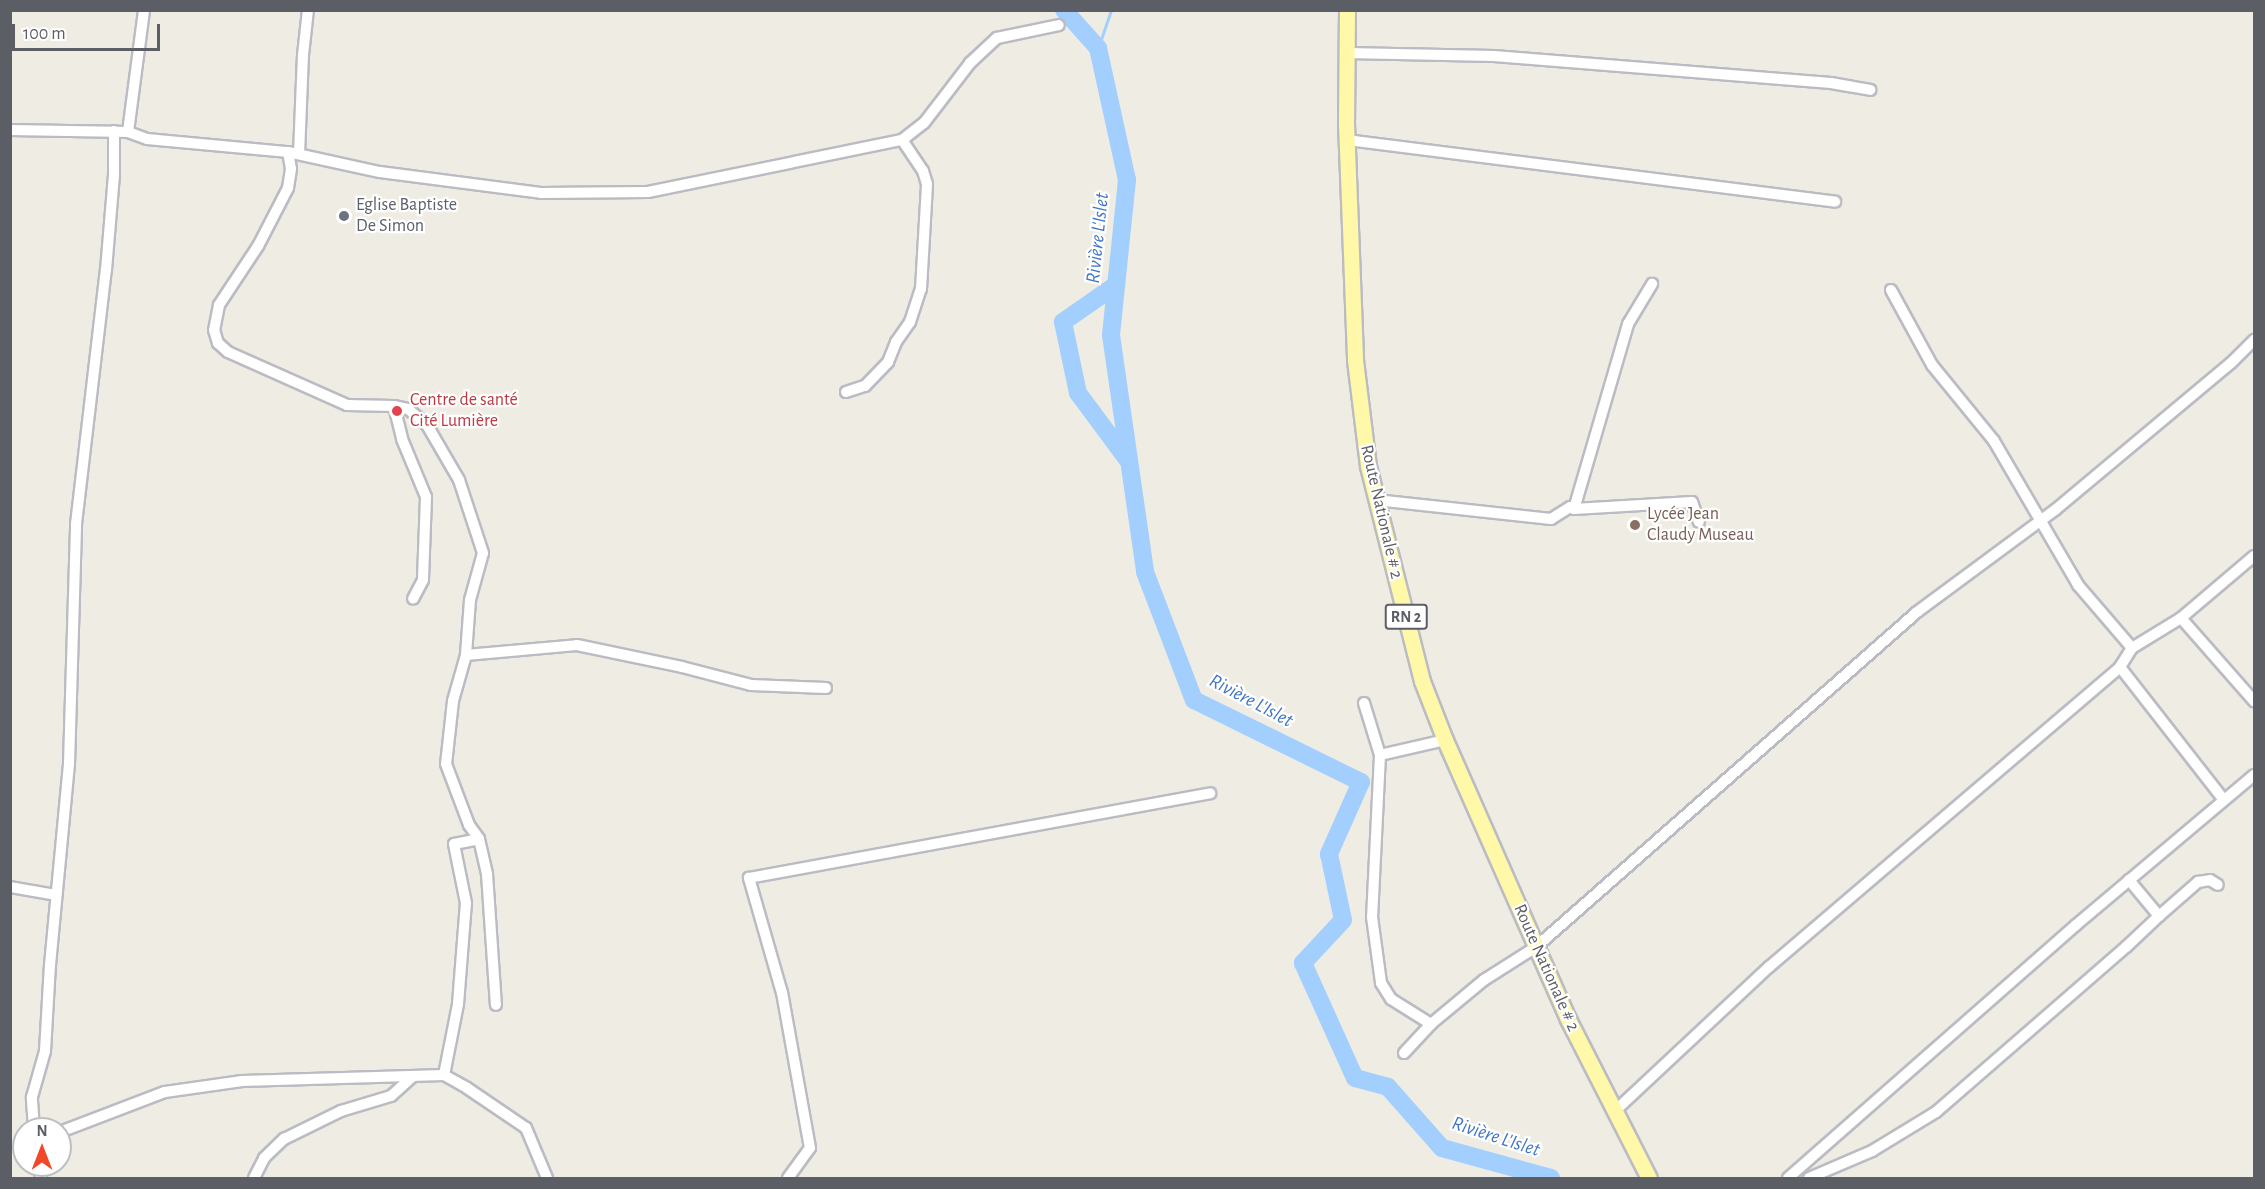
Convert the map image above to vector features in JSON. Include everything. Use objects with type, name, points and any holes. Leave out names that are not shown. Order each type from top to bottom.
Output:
[{"type":"main road","name":"Route Nationale # 2","points":[[1347,10],[1347,140],[1355,360],[1368,466],[1422,681],[1445,740],[1568,1019],[1648,1179]]},
{"type":"street","points":[[128,132],[144,10]]},
{"type":"street","points":[[308,10],[288,188],[258,246],[219,305],[214,330],[218,343],[228,352],[346,405],[394,406],[408,409],[427,425],[459,480],[483,553],[470,600],[466,655],[453,701],[446,764],[469,825],[479,838],[487,874],[496,1005]]},
{"type":"street","points":[[10,130],[128,132],[147,139],[293,153],[380,172],[541,193],[648,192],[902,140],[924,123],[970,63],[997,38],[1059,25]]},
{"type":"street","points":[[1347,53],[1494,57],[1831,83],[1870,90]]},
{"type":"street","points":[[33,1117],[32,1097],[45,1051],[56,895],[69,764],[76,524],[106,270],[114,174],[114,131]]},
{"type":"street","points":[[846,392],[866,386],[888,362],[896,342],[910,322],[921,289],[927,184],[923,171],[902,140]]},
{"type":"street","points":[[1347,140],[1835,202]]},
{"type":"street","points":[[1574,509],[1628,324],[1652,284]]},
{"type":"street","points":[[1891,290],[1932,365],[1994,441],[2078,585],[2132,648]]},
{"type":"street","points":[[1404,1053],[1431,1024],[1484,980],[1536,947],[1917,612],[2040,520],[2222,371],[2254,340]]},
{"type":"street","points":[[394,406],[402,439],[426,497],[423,580],[413,599]]},
{"type":"street","points":[[1376,500],[1551,519],[1570,507],[1574,509],[1692,502],[1699,522]]},
{"type":"street","points":[[1615,1111],[1769,967],[2120,667],[2132,648],[2181,618],[2254,556]]},
{"type":"street","points":[[2181,618],[2254,701]]},
{"type":"street","points":[[466,655],[577,645],[682,667],[751,685],[826,688]]},
{"type":"street","points":[[2120,667],[2223,799]]},
{"type":"street","points":[[1364,703],[1380,755],[1372,917],[1381,983],[1391,999],[1431,1024]]},
{"type":"street","points":[[1380,755],[1445,740]]},
{"type":"street","points":[[1788,1179],[2129,880],[2254,775]]},
{"type":"street","points":[[788,1179],[810,1148],[782,993],[749,878],[1210,793]]},
{"type":"street","points":[[444,1075],[458,1004],[466,903],[454,844],[479,838]]},
{"type":"street","points":[[2129,880],[2159,916]]},
{"type":"street","points":[[1809,1179],[1872,1150],[1936,1112],[2054,1012],[2198,882],[2210,880],[2218,885]]},
{"type":"street","points":[[10,887],[56,895]]},
{"type":"street","points":[[72,1127],[165,1092],[242,1081],[444,1075],[526,1128],[547,1179]]},
{"type":"street","points":[[254,1179],[264,1158],[284,1139],[341,1111],[391,1096],[412,1077]]},
{"type":"waterway","name":"Rivière L'Islet","points":[[1064,10],[1098,48],[1127,180],[1111,335],[1145,572],[1194,700],[1361,782],[1329,854],[1343,920],[1303,963],[1355,1078],[1388,1087],[1442,1148],[1551,1178]]},
{"type":"waterway","points":[[1098,48],[1111,10]]},
{"type":"waterway","points":[[1116,285],[1063,322],[1078,393],[1127,459]]},
{"type":"place","name":"Eglise Baptiste De Simon","points":[[344,216]]},
{"type":"place","name":"Centre de santé Cité Lumière","points":[[397,411]]},
{"type":"place","name":"Lycée Jean Claudy Museau","points":[[1635,525]]}]
